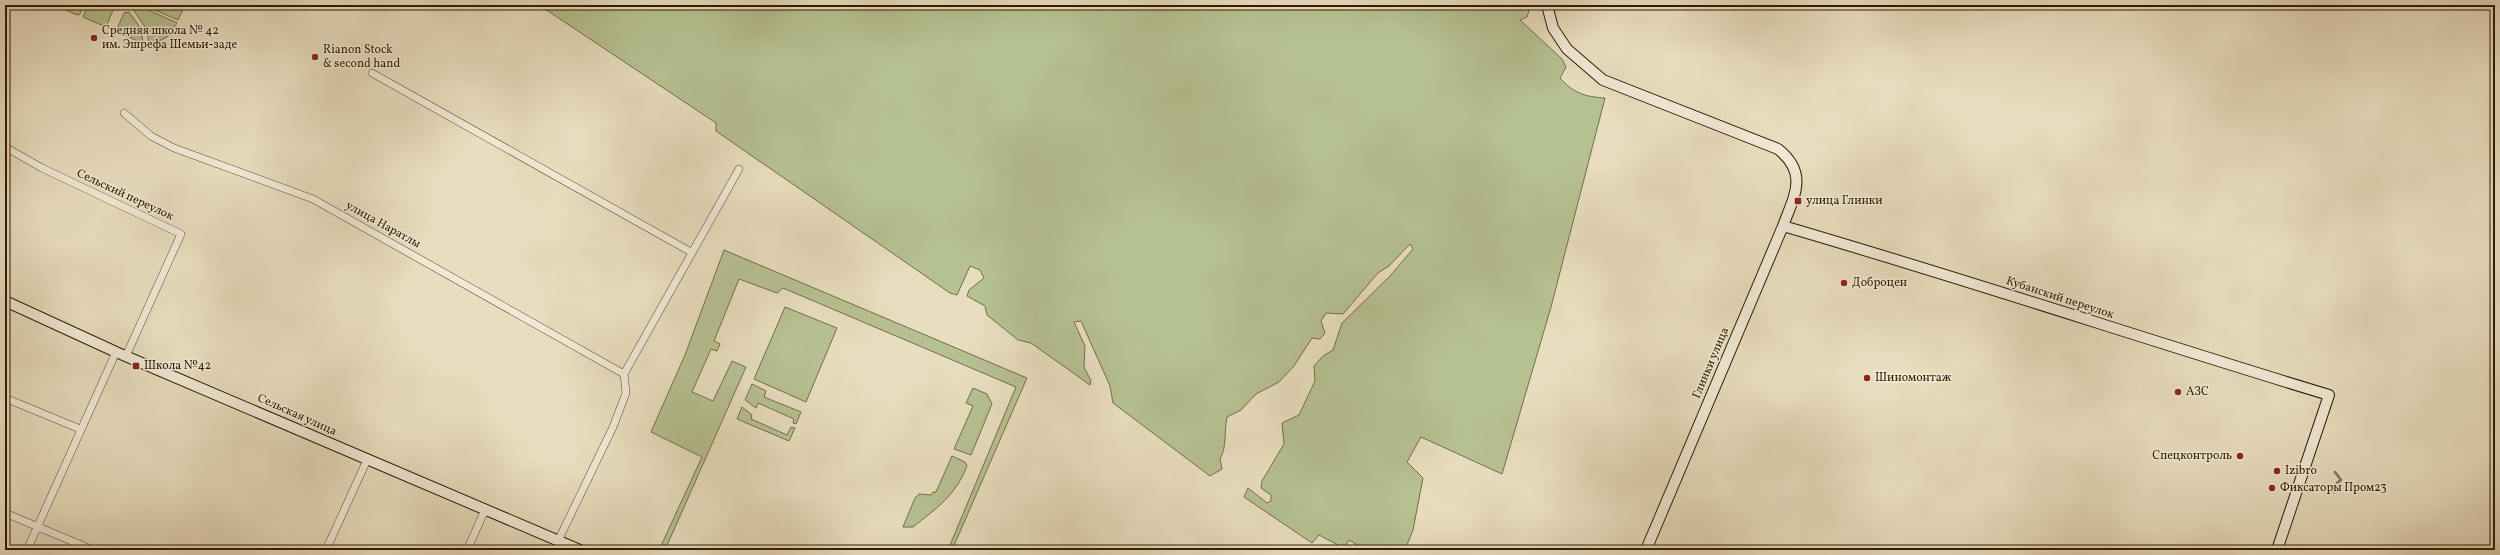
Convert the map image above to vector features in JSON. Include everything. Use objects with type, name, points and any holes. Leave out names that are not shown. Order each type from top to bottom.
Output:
[{"type":"main road","name":"Глинки улица","points":[[1548,5],[1553,28],[1560,39],[1576,59],[1598,76],[1638,95],[1778,150],[1794,165],[1798,186],[1783,226],[1646,550]]},
{"type":"main road","name":"Кубанский переулок","points":[[1783,226],[1914,265],[2148,341],[2329,395],[2277,550]]},
{"type":"main road","name":"Сельская улица","points":[[5,301],[116,352],[580,550]]},
{"type":"street","points":[[372,73],[692,252]]},
{"type":"street","name":"улица Наратлы","points":[[124,113],[151,136],[174,148],[313,199],[364,226],[624,374]]},
{"type":"street","name":"Сельский переулок","points":[[5,147],[42,168],[181,234],[126,356]]},
{"type":"street","points":[[558,541],[613,427],[626,393],[624,374],[739,169]]},
{"type":"street","points":[[27,550],[80,429],[116,352]]},
{"type":"street","points":[[5,398],[80,429]]},
{"type":"street","points":[[326,550],[367,460]]},
{"type":"street","points":[[467,550],[484,510]]},
{"type":"street","points":[[5,513],[94,550]]},
{"type":"green space","points":[[54,5],[84,5],[80,14],[77,15]]},
{"type":"green space","points":[[88,5],[115,5],[106,27],[83,17]]},
{"type":"green space","points":[[130,5],[138,5],[177,23],[167,37],[150,45],[145,27]]},
{"type":"green space","points":[[143,5],[185,5],[178,20]]},
{"type":"green space","points":[[539,5],[1531,5],[1527,17],[1520,20],[1562,59],[1566,67],[1560,78],[1575,91],[1592,97],[1605,98],[1551,307],[1502,474],[1421,437],[1407,462],[1423,478],[1413,530],[1405,550],[1388,550],[1384,548],[1382,550],[1366,550],[1349,540],[1344,548],[1319,535],[1312,543],[1244,497],[1248,488],[1267,503],[1271,501],[1271,495],[1261,488],[1262,481],[1284,444],[1282,423],[1299,415],[1315,381],[1314,366],[1323,356],[1333,350],[1342,323],[1390,276],[1413,249],[1410,244],[1389,266],[1378,273],[1343,314],[1326,313],[1321,321],[1325,333],[1320,339],[1312,338],[1294,366],[1279,382],[1256,394],[1241,410],[1227,417],[1224,444],[1220,459],[1222,469],[1210,476],[1113,403],[1110,386],[1081,321],[1074,322],[1085,346],[1084,367],[1091,381],[1090,385],[1031,343],[1018,340],[987,315],[985,306],[967,296],[969,290],[984,278],[980,270],[970,266],[957,295],[950,293],[716,131],[716,123]]},
{"type":"green space","points":[[129,12],[139,26],[144,44],[116,31],[124,13]]},
{"type":"green space","points":[[724,250],[1027,378],[952,550],[948,550],[1016,387],[783,288],[777,293],[739,279],[714,341],[720,344],[717,351],[711,349],[692,392],[713,401],[732,361],[746,367],[665,550],[660,548],[702,457],[651,432],[685,355]]},
{"type":"green space","points":[[785,307],[837,328],[806,402],[754,379]]},
{"type":"green space","points":[[752,384],[766,391],[764,397],[801,412],[796,424],[793,423],[794,419],[758,403],[756,408],[745,400]]},
{"type":"green space","points":[[973,388],[987,394],[992,404],[971,455],[954,449],[973,406],[966,403]]},
{"type":"green space","points":[[742,407],[752,415],[751,419],[787,435],[791,427],[795,428],[789,441],[737,419]]},
{"type":"green space","points":[[952,456],[965,462],[967,466],[957,485],[945,500],[930,514],[913,527],[903,527],[915,498],[919,494],[931,495],[933,492],[936,492]]},
{"type":"waterway","points":[[2335,472],[2341,480],[2337,483]]},
{"type":"place","name":"Средняя школа № 42 им. Эшрефа Шемьи-заде","points":[[94,38]]},
{"type":"place","name":"Rianon Stock & second hand","points":[[315,57]]},
{"type":"place","name":"улица Глинки","points":[[1798,201]]},
{"type":"place","name":"Доброцен","points":[[1844,283]]},
{"type":"place","name":"Школа №42","points":[[136,366]]},
{"type":"place","name":"Шиномонтаж","points":[[1867,378]]},
{"type":"place","name":"АЗС","points":[[2178,392]]},
{"type":"place","name":"Спецконтроль","points":[[2240,456]]},
{"type":"place","name":"Izibro","points":[[2277,471]]},
{"type":"place","name":"Фиксаторы Пром23","points":[[2272,488]]}]
